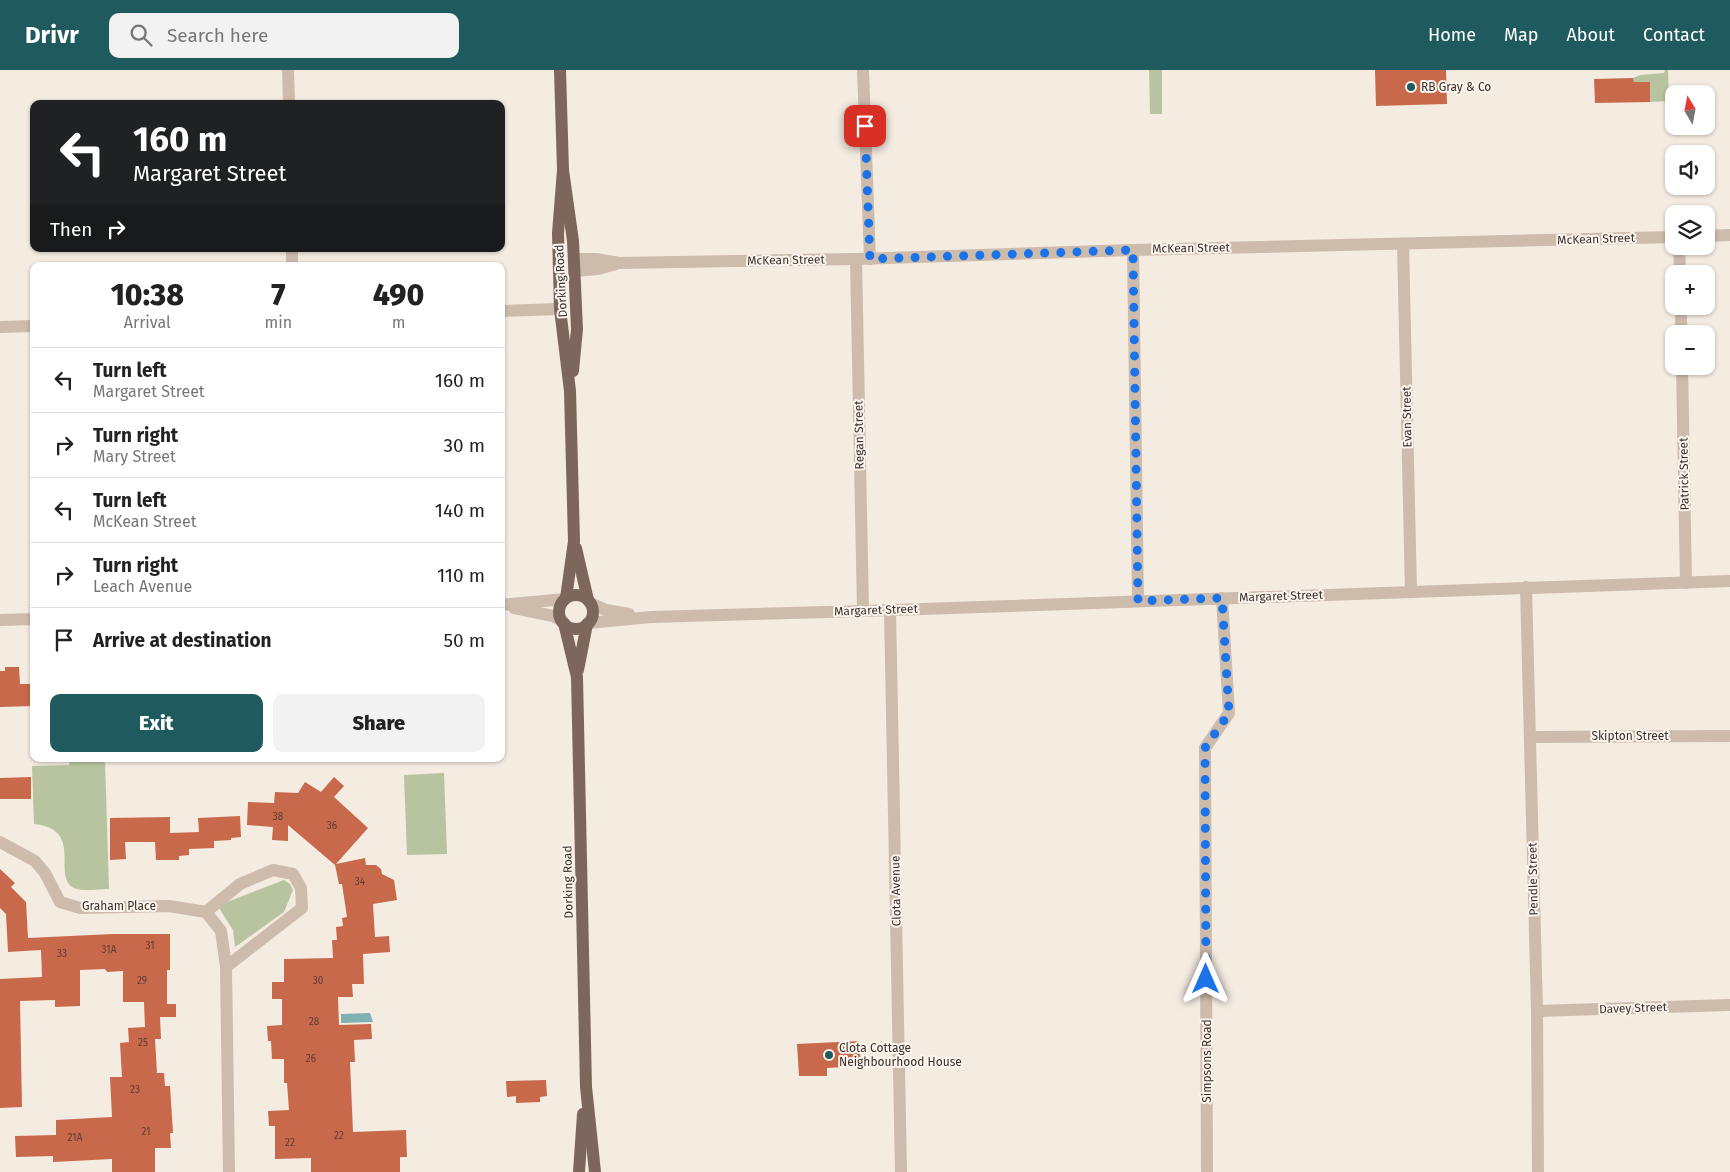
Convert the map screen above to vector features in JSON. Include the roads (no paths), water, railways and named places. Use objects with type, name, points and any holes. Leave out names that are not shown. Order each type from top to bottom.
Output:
[{"type":"main road","name":"Dorking Road","points":[[560,70],[563,170],[574,265],[577,329],[570,391]]},
{"type":"main road","name":"Dorking Road","points":[[563,170],[558,233],[560,309],[570,391],[574,541],[565,599]]},
{"type":"main road","name":"Dorking Road","points":[[574,541],[589,602]]},
{"type":"main road","points":[[575,595],[584,597],[589,602],[593,613],[587,624],[578,628],[563,622],[560,607],[565,599],[575,595]]},
{"type":"main road","name":"Dorking Road","points":[[563,622],[577,677]]},
{"type":"main road","name":"Dorking Road","points":[[587,624],[577,677],[586,1087],[595,1172]]},
{"type":"main road","name":"Dorking Road","points":[[579,1172],[586,1087]]},
{"type":"street","points":[[288,70],[289,100]]},
{"type":"street","points":[[863,70],[870,259]]},
{"type":"street","points":[[1715,236],[1730,235]]},
{"type":"street","name":"McKean Street","points":[[574,265],[596,259],[619,263],[856,260],[1133,250],[1665,237]]},
{"type":"street","name":"Evan Street","points":[[1403,244],[1411,591]]},
{"type":"street","points":[[1133,250],[1138,601]]},
{"type":"street","name":"Regan Street","points":[[856,260],[863,611]]},
{"type":"street","points":[[505,311],[560,309]]},
{"type":"street","points":[[0,327],[30,326]]},
{"type":"street","name":"Patrick Street","points":[[1682,375],[1686,583]]},
{"type":"street","name":"Margaret Street","points":[[587,624],[651,616],[863,611],[1730,581]]},
{"type":"street","name":"Pendle Street","points":[[1526,587],[1537,1011],[1538,1172]]},
{"type":"street","name":"Simpsons Road","points":[[1207,1172],[1205,748],[1229,713],[1222,598]]},
{"type":"street","points":[[505,605],[565,599]]},
{"type":"street","name":"Margaret Street","points":[[589,602],[613,612],[651,616]]},
{"type":"street","points":[[505,606],[553,616],[563,622]]},
{"type":"street","name":"Clota Avenue","points":[[890,610],[902,1172]]},
{"type":"street","points":[[0,620],[30,619]]},
{"type":"street","name":"Skipton Street","points":[[1530,737],[1730,736]]},
{"type":"street","name":"Graham Place","points":[[0,842],[35,861],[45,873],[60,902],[80,908],[169,906],[206,912]]},
{"type":"street","points":[[226,967],[302,908],[301,888],[293,874],[272,870],[240,884],[206,912],[221,931],[226,967],[229,1172]]},
{"type":"street","name":"Davey Street","points":[[1537,1011],[1730,1005]]},
{"type":"water","points":[[370,1013],[373,1022],[341,1023],[341,1014]]},
{"type":"place","name":"RB Gray & Co","points":[[1411,87]]},
{"type":"place","name":"Clota Cottage Neighbourhood House","points":[[829,1055]]}]
